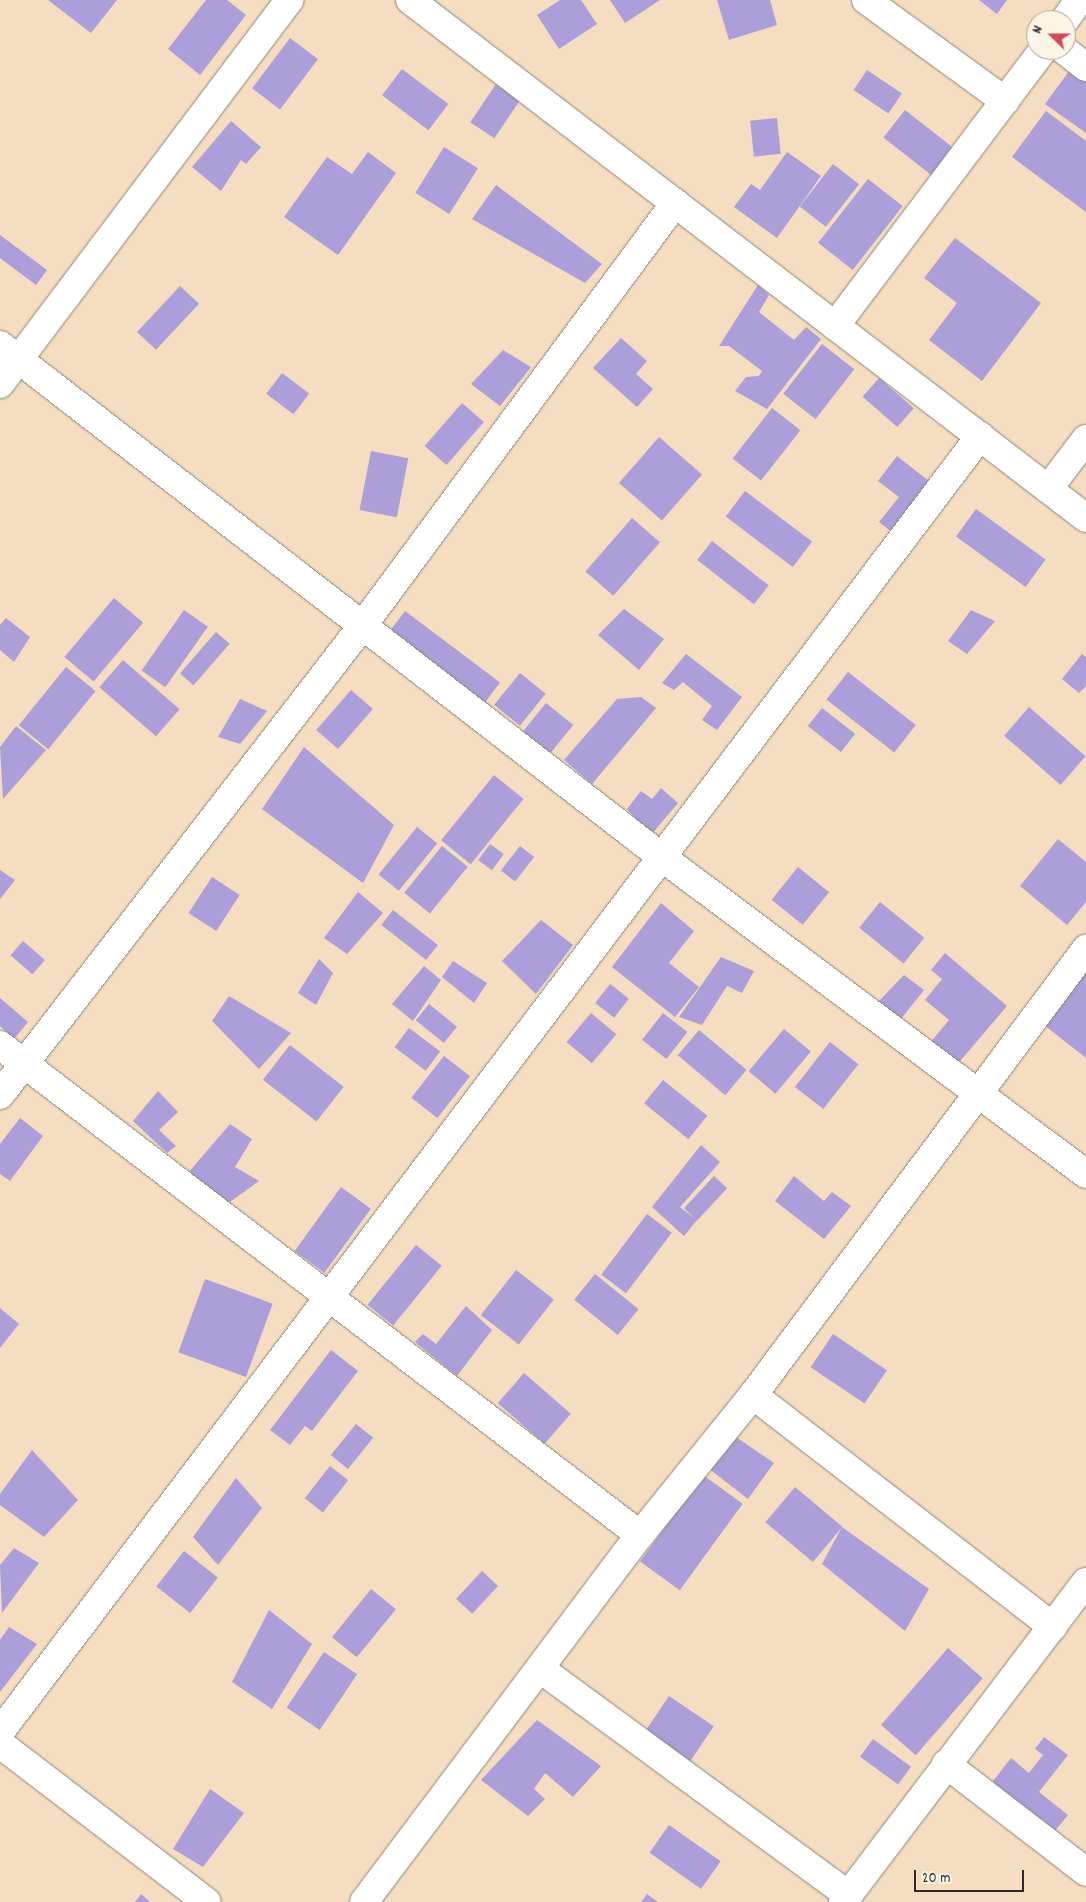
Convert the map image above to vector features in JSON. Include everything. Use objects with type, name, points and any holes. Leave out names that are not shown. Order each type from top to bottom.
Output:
[{"type":"street","points":[[0,384],[10,351],[289,0]]},
{"type":"street","points":[[410,0],[1086,518]]},
{"type":"street","points":[[866,0],[1005,101]]},
{"type":"street","points":[[1076,59],[1086,67]]},
{"type":"street","points":[[835,326],[1036,60]]},
{"type":"street","points":[[0,1095],[363,625],[675,203]]},
{"type":"street","points":[[10,351],[663,858],[975,1094],[1086,1174]]},
{"type":"street","points":[[0,1732],[327,1297],[663,858],[980,436]]},
{"type":"street","points":[[1048,489],[1086,439]]},
{"type":"street","points":[[364,1902],[542,1670],[640,1535],[753,1395],[975,1094],[1086,949]]},
{"type":"street","points":[[0,1045],[640,1535]]},
{"type":"street","points":[[753,1395],[1053,1627]]},
{"type":"street","points":[[542,1670],[846,1899],[946,1764],[1086,1582]]},
{"type":"street","points":[[0,1744],[206,1902]]},
{"type":"street","points":[[946,1764],[1086,1872]]},
{"type":"building","points":[[48,0],[117,0],[91,33]]},
{"type":"building","points":[[206,0],[227,0],[246,15],[200,75],[168,49]]},
{"type":"building","points":[[560,0],[581,0],[597,24],[559,49],[537,15]]},
{"type":"building","points":[[610,0],[660,0],[625,23]]},
{"type":"building","points":[[717,0],[770,0],[777,25],[729,40]]},
{"type":"building","points":[[979,0],[1007,0],[997,14]]},
{"type":"building","points":[[290,38],[318,59],[280,109],[252,88]]},
{"type":"building","points":[[1072,67],[1086,77],[1086,133],[1045,104]]},
{"type":"building","points":[[402,69],[448,104],[428,130],[382,95]]},
{"type":"building","points":[[867,70],[902,93],[888,113],[854,90]]},
{"type":"building","points":[[496,84],[520,100],[494,138],[470,122]]},
{"type":"building","points":[[905,110],[957,151],[935,178],[883,138]]},
{"type":"building","points":[[1046,111],[1086,141],[1086,212],[1012,157]]},
{"type":"building","points":[[777,118],[781,154],[754,157],[750,121]]},
{"type":"building","points":[[231,121],[261,147],[246,164],[241,160],[221,191],[192,167]]},
{"type":"building","points":[[444,147],[478,168],[449,214],[415,193]]},
{"type":"building","points":[[368,152],[396,173],[338,255],[284,217],[327,157],[352,174]]},
{"type":"building","points":[[787,152],[821,176],[777,238],[734,207],[751,184],[760,190]]},
{"type":"building","points":[[833,164],[859,184],[826,227],[800,207]]},
{"type":"building","points":[[868,179],[903,206],[853,270],[818,243]]},
{"type":"building","points":[[496,185],[602,264],[585,283],[472,219]]},
{"type":"building","points":[[0,235],[47,270],[36,285],[0,258]]},
{"type":"building","points":[[955,238],[1041,303],[982,381],[929,340],[957,303],[924,278]]},
{"type":"building","points":[[758,285],[769,295],[759,312],[794,340],[806,327],[821,339],[767,409],[735,391],[746,377],[759,376],[762,371],[729,346],[719,346]]},
{"type":"building","points":[[180,286],[199,304],[156,350],[137,332]]},
{"type":"building","points":[[621,338],[647,361],[636,374],[653,389],[637,407],[593,368]]},
{"type":"building","points":[[822,344],[854,369],[816,419],[783,394]]},
{"type":"building","points":[[503,350],[531,367],[500,406],[471,384]]},
{"type":"building","points":[[282,373],[309,393],[294,414],[266,394]]},
{"type":"building","points":[[879,378],[914,408],[897,427],[863,397]]},
{"type":"building","points":[[462,403],[484,422],[446,465],[425,446]]},
{"type":"building","points":[[772,408],[800,430],[761,481],[733,458]]},
{"type":"building","points":[[659,437],[702,474],[662,520],[619,483]]},
{"type":"building","points":[[371,451],[408,458],[397,517],[360,510]]},
{"type":"building","points":[[897,456],[934,485],[896,535],[879,522],[899,497],[878,481]]},
{"type":"building","points":[[745,491],[812,542],[793,567],[726,517]]},
{"type":"building","points":[[976,509],[1046,560],[1026,587],[956,537]]},
{"type":"building","points":[[632,518],[660,542],[613,596],[585,572]]},
{"type":"building","points":[[712,541],[769,585],[754,604],[697,560]]},
{"type":"building","points":[[114,598],[143,622],[94,681],[65,657]]},
{"type":"building","points":[[624,609],[664,639],[639,670],[598,635]]},
{"type":"building","points":[[184,610],[208,627],[165,687],[142,671]]},
{"type":"building","points":[[971,610],[995,621],[967,654],[948,641]]},
{"type":"building","points":[[405,611],[500,683],[482,707],[387,635]]},
{"type":"building","points":[[6,618],[30,637],[14,662],[0,650],[0,625]]},
{"type":"building","points":[[216,632],[230,644],[194,685],[180,674]]},
{"type":"building","points":[[686,654],[742,697],[717,730],[702,720],[712,706],[683,682],[674,690],[662,683]]},
{"type":"building","points":[[1082,654],[1086,657],[1086,686],[1079,693],[1062,679]]},
{"type":"building","points":[[123,660],[180,709],[156,736],[99,687]]},
{"type":"building","points":[[66,667],[96,691],[48,749],[19,725]]},
{"type":"building","points":[[848,672],[916,725],[894,753],[826,700]]},
{"type":"building","points":[[520,673],[546,694],[520,726],[494,705]]},
{"type":"building","points":[[351,690],[373,709],[338,749],[316,730]]},
{"type":"building","points":[[641,697],[656,708],[592,784],[564,760],[617,699]]},
{"type":"building","points":[[240,699],[267,711],[240,744],[218,737]]},
{"type":"building","points":[[546,703],[573,725],[550,754],[523,732]]},
{"type":"building","points":[[1029,707],[1086,756],[1061,785],[1004,736]]},
{"type":"building","points":[[822,708],[855,734],[841,752],[808,726]]},
{"type":"building","points":[[16,726],[46,750],[3,799],[0,747]]},
{"type":"building","points":[[304,747],[394,825],[363,883],[262,809]]},
{"type":"building","points":[[494,775],[524,799],[471,864],[441,840]]},
{"type":"building","points":[[661,788],[678,803],[651,835],[627,809],[641,791],[652,799]]},
{"type":"building","points":[[417,827],[437,843],[399,891],[379,874]]},
{"type":"building","points":[[1058,839],[1086,862],[1086,902],[1067,925],[1020,886]]},
{"type":"building","points":[[490,844],[504,854],[492,870],[478,860]]},
{"type":"building","points":[[442,846],[468,867],[430,913],[404,893]]},
{"type":"building","points":[[520,846],[534,857],[515,882],[501,870]]},
{"type":"building","points":[[798,867],[829,892],[803,925],[772,900]]},
{"type":"building","points":[[0,870],[15,880],[0,899]]},
{"type":"building","points":[[212,877],[240,895],[216,931],[189,913]]},
{"type":"building","points":[[358,892],[383,913],[347,954],[324,938]]},
{"type":"building","points":[[880,902],[924,938],[904,964],[859,928]]},
{"type":"building","points":[[661,903],[694,931],[669,963],[699,987],[675,1017],[612,967]]},
{"type":"building","points":[[393,910],[438,945],[426,960],[381,925]]},
{"type":"building","points":[[541,920],[573,945],[536,994],[502,961]]},
{"type":"building","points":[[23,941],[45,960],[32,974],[11,955]]},
{"type":"building","points":[[945,953],[1007,1006],[956,1066],[929,1044],[949,1020],[925,1000],[942,979],[931,970]]},
{"type":"building","points":[[721,957],[754,971],[742,993],[727,986],[702,1025],[679,1017]]},
{"type":"building","points":[[319,959],[333,973],[316,1005],[298,993]]},
{"type":"building","points":[[453,961],[487,983],[474,1003],[442,977]]},
{"type":"building","points":[[424,966],[441,980],[413,1021],[392,1004]]},
{"type":"building","points":[[1081,969],[1086,974],[1086,1058],[1039,1021]]},
{"type":"building","points":[[904,975],[924,990],[901,1019],[878,1002]]},
{"type":"building","points":[[610,984],[629,999],[614,1018],[595,1003]]},
{"type":"building","points":[[229,996],[291,1033],[259,1069],[212,1021]]},
{"type":"building","points":[[0,998],[28,1022],[14,1039],[0,1026]]},
{"type":"building","points":[[429,1004],[457,1027],[444,1043],[416,1020]]},
{"type":"building","points":[[591,1013],[616,1034],[592,1063],[567,1042]]},
{"type":"building","points":[[663,1013],[687,1032],[666,1059],[642,1040]]},
{"type":"building","points":[[409,1028],[440,1051],[426,1071],[395,1047]]},
{"type":"building","points":[[784,1029],[811,1051],[775,1094],[749,1071]]},
{"type":"building","points":[[699,1030],[746,1070],[725,1095],[678,1055]]},
{"type":"building","points":[[830,1042],[858,1064],[823,1109],[795,1087]]},
{"type":"building","points":[[290,1045],[344,1087],[316,1122],[263,1080]]},
{"type":"building","points":[[444,1056],[470,1076],[437,1118],[411,1098]]},
{"type":"building","points":[[663,1080],[707,1116],[688,1139],[644,1103]]},
{"type":"building","points":[[158,1091],[178,1112],[159,1130],[176,1146],[167,1153],[133,1121]]},
{"type":"building","points":[[20,1118],[43,1136],[10,1181],[0,1174],[0,1144]]},
{"type":"building","points":[[230,1124],[252,1139],[235,1167],[259,1181],[227,1204],[187,1174]]},
{"type":"building","points":[[701,1145],[720,1162],[680,1207],[697,1220],[684,1236],[652,1207]]},
{"type":"building","points":[[714,1176],[727,1188],[697,1220],[684,1208]]},
{"type":"building","points":[[794,1176],[824,1201],[832,1192],[851,1206],[824,1239],[775,1201]]},
{"type":"building","points":[[341,1187],[371,1209],[324,1273],[295,1251]]},
{"type":"building","points":[[647,1214],[672,1233],[626,1293],[601,1275]]},
{"type":"building","points":[[416,1245],[442,1266],[393,1326],[368,1305]]},
{"type":"building","points":[[516,1270],[554,1300],[519,1344],[481,1315]]},
{"type":"building","points":[[595,1274],[639,1309],[618,1335],[574,1300]]},
{"type":"building","points":[[205,1279],[273,1304],[246,1377],[178,1352]]},
{"type":"building","points":[[466,1306],[492,1330],[457,1376],[415,1342],[423,1334],[436,1344]]},
{"type":"building","points":[[0,1308],[19,1324],[0,1348]]},
{"type":"building","points":[[833,1334],[887,1370],[865,1404],[811,1367]]},
{"type":"building","points":[[331,1350],[358,1371],[312,1431],[305,1426],[290,1445],[270,1430]]},
{"type":"building","points":[[524,1373],[571,1414],[545,1444],[498,1403]]},
{"type":"building","points":[[356,1424],[373,1438],[348,1469],[331,1455]]},
{"type":"building","points":[[736,1437],[774,1463],[748,1499],[708,1468]]},
{"type":"building","points":[[32,1450],[78,1500],[44,1537],[0,1505],[0,1494]]},
{"type":"building","points":[[330,1466],[348,1480],[323,1512],[305,1498]]},
{"type":"building","points":[[703,1475],[743,1504],[680,1590],[640,1562]]},
{"type":"building","points":[[236,1478],[262,1508],[218,1565],[193,1537]]},
{"type":"building","points":[[795,1487],[842,1527],[813,1562],[765,1522]]},
{"type":"building","points":[[842,1527],[929,1589],[905,1631],[822,1564]]},
{"type":"building","points":[[14,1548],[39,1563],[2,1613],[0,1565]]},
{"type":"building","points":[[184,1551],[218,1577],[190,1613],[156,1586]]},
{"type":"building","points":[[482,1571],[498,1586],[472,1614],[456,1599]]},
{"type":"building","points":[[371,1589],[396,1609],[357,1657],[332,1637]]},
{"type":"building","points":[[269,1610],[312,1644],[272,1709],[232,1682]]},
{"type":"building","points":[[9,1627],[37,1644],[0,1692],[0,1640]]},
{"type":"building","points":[[948,1648],[983,1678],[916,1755],[881,1725]]},
{"type":"building","points":[[324,1652],[357,1674],[320,1730],[287,1708]]},
{"type":"building","points":[[669,1696],[714,1726],[687,1766],[642,1736]]},
{"type":"building","points":[[537,1720],[601,1766],[573,1797],[545,1773],[534,1789],[545,1799],[528,1816],[481,1780]]},
{"type":"building","points":[[1044,1737],[1068,1755],[1039,1792],[1068,1815],[1050,1837],[987,1789],[1011,1758],[1029,1773],[1043,1755],[1035,1749]]},
{"type":"building","points":[[873,1739],[911,1767],[898,1784],[860,1757]]},
{"type":"building","points":[[210,1789],[244,1813],[203,1867],[173,1849]]},
{"type":"building","points":[[669,1825],[721,1861],[701,1889],[649,1853]]},
{"type":"building","points":[[141,1894],[150,1902],[135,1902]]},
{"type":"building","points":[[647,1894],[658,1902],[641,1902]]}]
